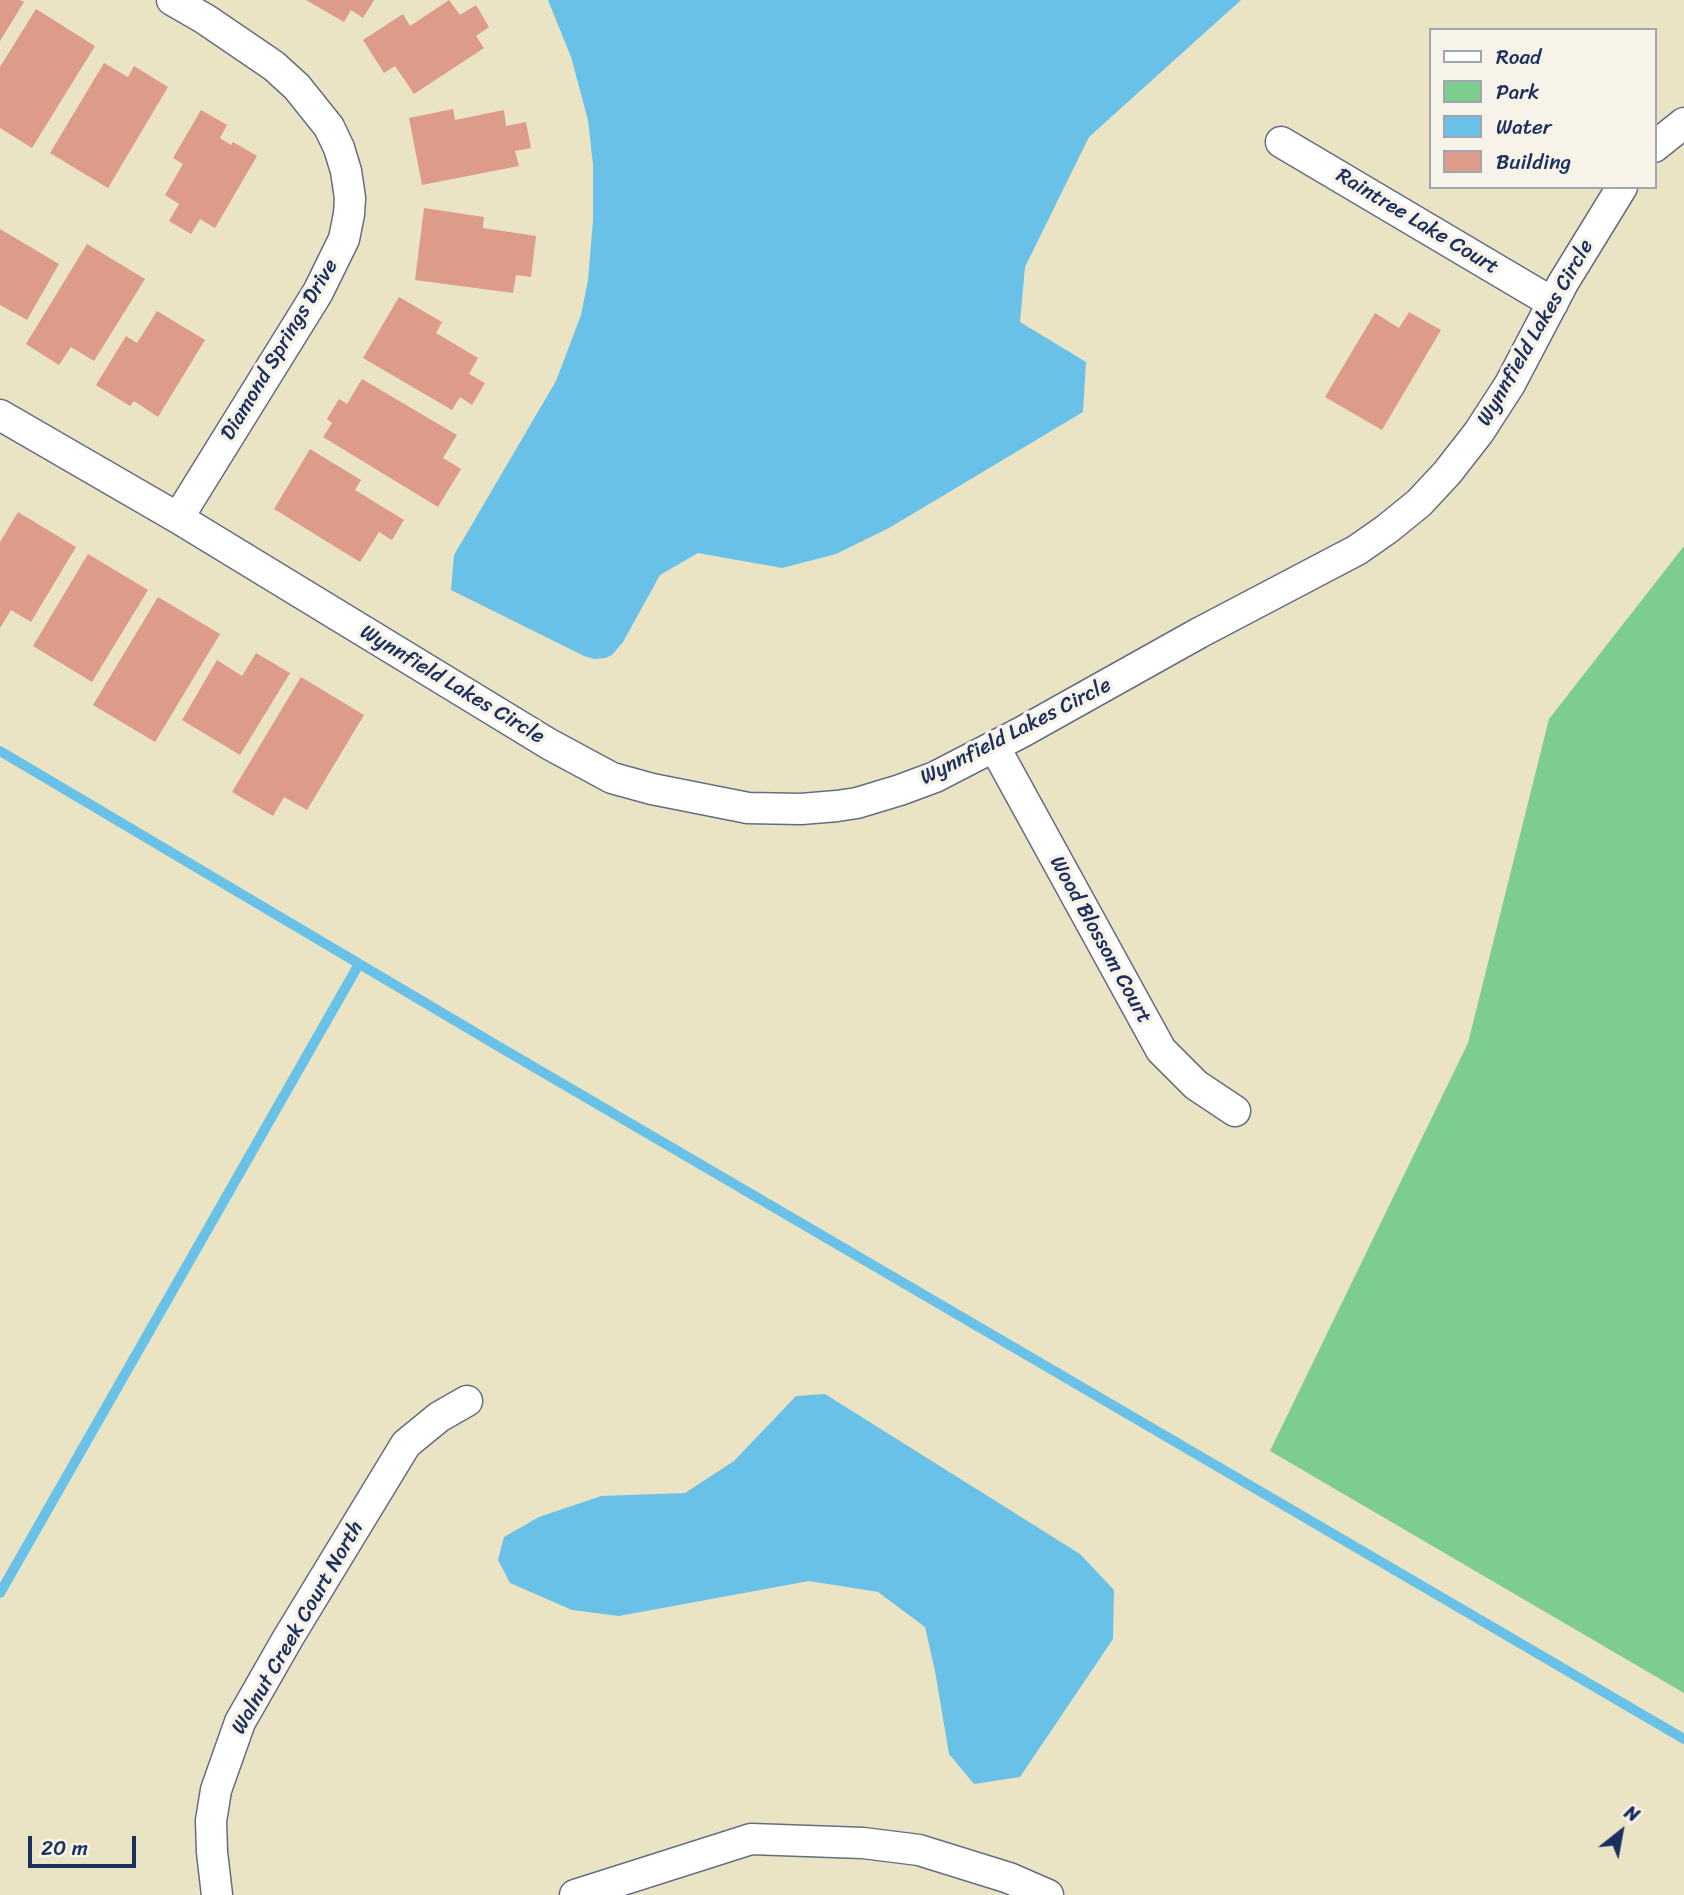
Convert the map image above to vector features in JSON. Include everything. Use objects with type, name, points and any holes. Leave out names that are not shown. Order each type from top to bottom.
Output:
[{"type":"street","name":"Diamond Springs Drive","points":[[172,0],[274,66],[297,87],[334,137],[346,171],[350,198],[344,239],[318,292],[178,518]]},
{"type":"street","points":[[1656,145],[1684,123]]},
{"type":"street","name":"Raintree Lake Court","points":[[1281,142],[1553,303]]},
{"type":"street","name":"Wynnfield Lakes Circle","points":[[0,415],[178,518],[549,744],[612,778],[652,789],[748,808],[801,809],[837,806],[857,803],[935,777],[1357,550],[1387,529],[1419,503],[1479,432],[1510,384],[1563,282],[1621,189]]},
{"type":"street","name":"Wood Blossom Court","points":[[993,746],[1161,1050],[1196,1085],[1236,1111]]},
{"type":"street","name":"Walnut Creek Court North","points":[[217,1895],[211,1821],[216,1790],[240,1722],[406,1444],[439,1417],[467,1401]]},
{"type":"street","points":[[575,1895],[751,1839],[863,1843],[919,1850],[1009,1878],[1048,1895]]},
{"type":"green space","points":[[1684,546],[1684,1693],[1270,1451],[1468,1043],[1549,719]]},
{"type":"water","points":[[548,0],[1241,0],[1089,137],[1025,267],[1020,322],[1086,362],[1083,412],[889,528],[836,554],[782,568],[698,553],[660,575],[623,642],[612,655],[594,659],[451,590],[454,555],[556,381],[581,315],[588,280],[593,220],[593,165],[588,120],[571,57]]},
{"type":"water","points":[[825,1394],[1080,1554],[1114,1590],[1113,1639],[1020,1777],[974,1784],[949,1754],[925,1627],[878,1592],[809,1581],[619,1616],[572,1610],[510,1583],[498,1560],[504,1537],[539,1517],[601,1496],[685,1493],[734,1461],[796,1396]]},
{"type":"building","points":[[0,0],[24,2],[0,41]]},
{"type":"building","points":[[306,0],[374,0],[363,18],[351,10],[344,22]]},
{"type":"building","points":[[449,0],[460,15],[476,5],[489,27],[476,36],[484,48],[414,94],[395,66],[384,73],[363,40],[403,14],[410,26]]},
{"type":"building","points":[[36,9],[95,46],[32,148],[0,128],[0,67]]},
{"type":"building","points":[[104,63],[128,77],[134,66],[168,87],[108,188],[50,153]]},
{"type":"building","points":[[453,109],[455,120],[504,110],[506,126],[526,122],[531,148],[515,151],[519,166],[422,185],[409,118]]},
{"type":"building","points":[[201,110],[227,125],[220,138],[257,156],[215,228],[200,219],[191,234],[169,221],[179,204],[165,195],[183,164],[173,158]]},
{"type":"building","points":[[424,208],[484,217],[483,228],[536,236],[531,277],[516,275],[513,293],[415,280]]},
{"type":"building","points":[[0,229],[59,264],[27,320],[0,305]]},
{"type":"building","points":[[87,244],[145,279],[94,361],[71,347],[59,365],[26,344]]},
{"type":"building","points":[[399,297],[442,322],[436,333],[478,358],[469,374],[485,383],[472,405],[460,397],[452,410],[363,358]]},
{"type":"building","points":[[157,311],[205,340],[158,417],[134,401],[130,406],[96,385],[126,336],[137,343]]},
{"type":"building","points":[[1409,312],[1441,330],[1382,430],[1325,397],[1375,313],[1399,328]]},
{"type":"building","points":[[362,379],[457,435],[443,458],[461,469],[438,507],[323,437],[332,423],[327,419],[339,399],[347,404]]},
{"type":"building","points":[[310,449],[361,480],[355,490],[404,520],[392,540],[379,532],[360,562],[274,509]]},
{"type":"building","points":[[18,512],[76,547],[31,622],[11,610],[0,628],[0,542]]},
{"type":"building","points":[[88,554],[148,590],[92,682],[33,646]]},
{"type":"building","points":[[158,597],[220,634],[155,742],[93,705]]},
{"type":"building","points":[[256,653],[290,673],[240,755],[182,720],[217,660],[242,676]]},
{"type":"building","points":[[301,677],[364,715],[307,810],[284,797],[273,816],[232,792]]},
{"type":"waterway","points":[[0,751],[503,1049],[1684,1739]]},
{"type":"waterway","points":[[0,1593],[359,964]]}]
